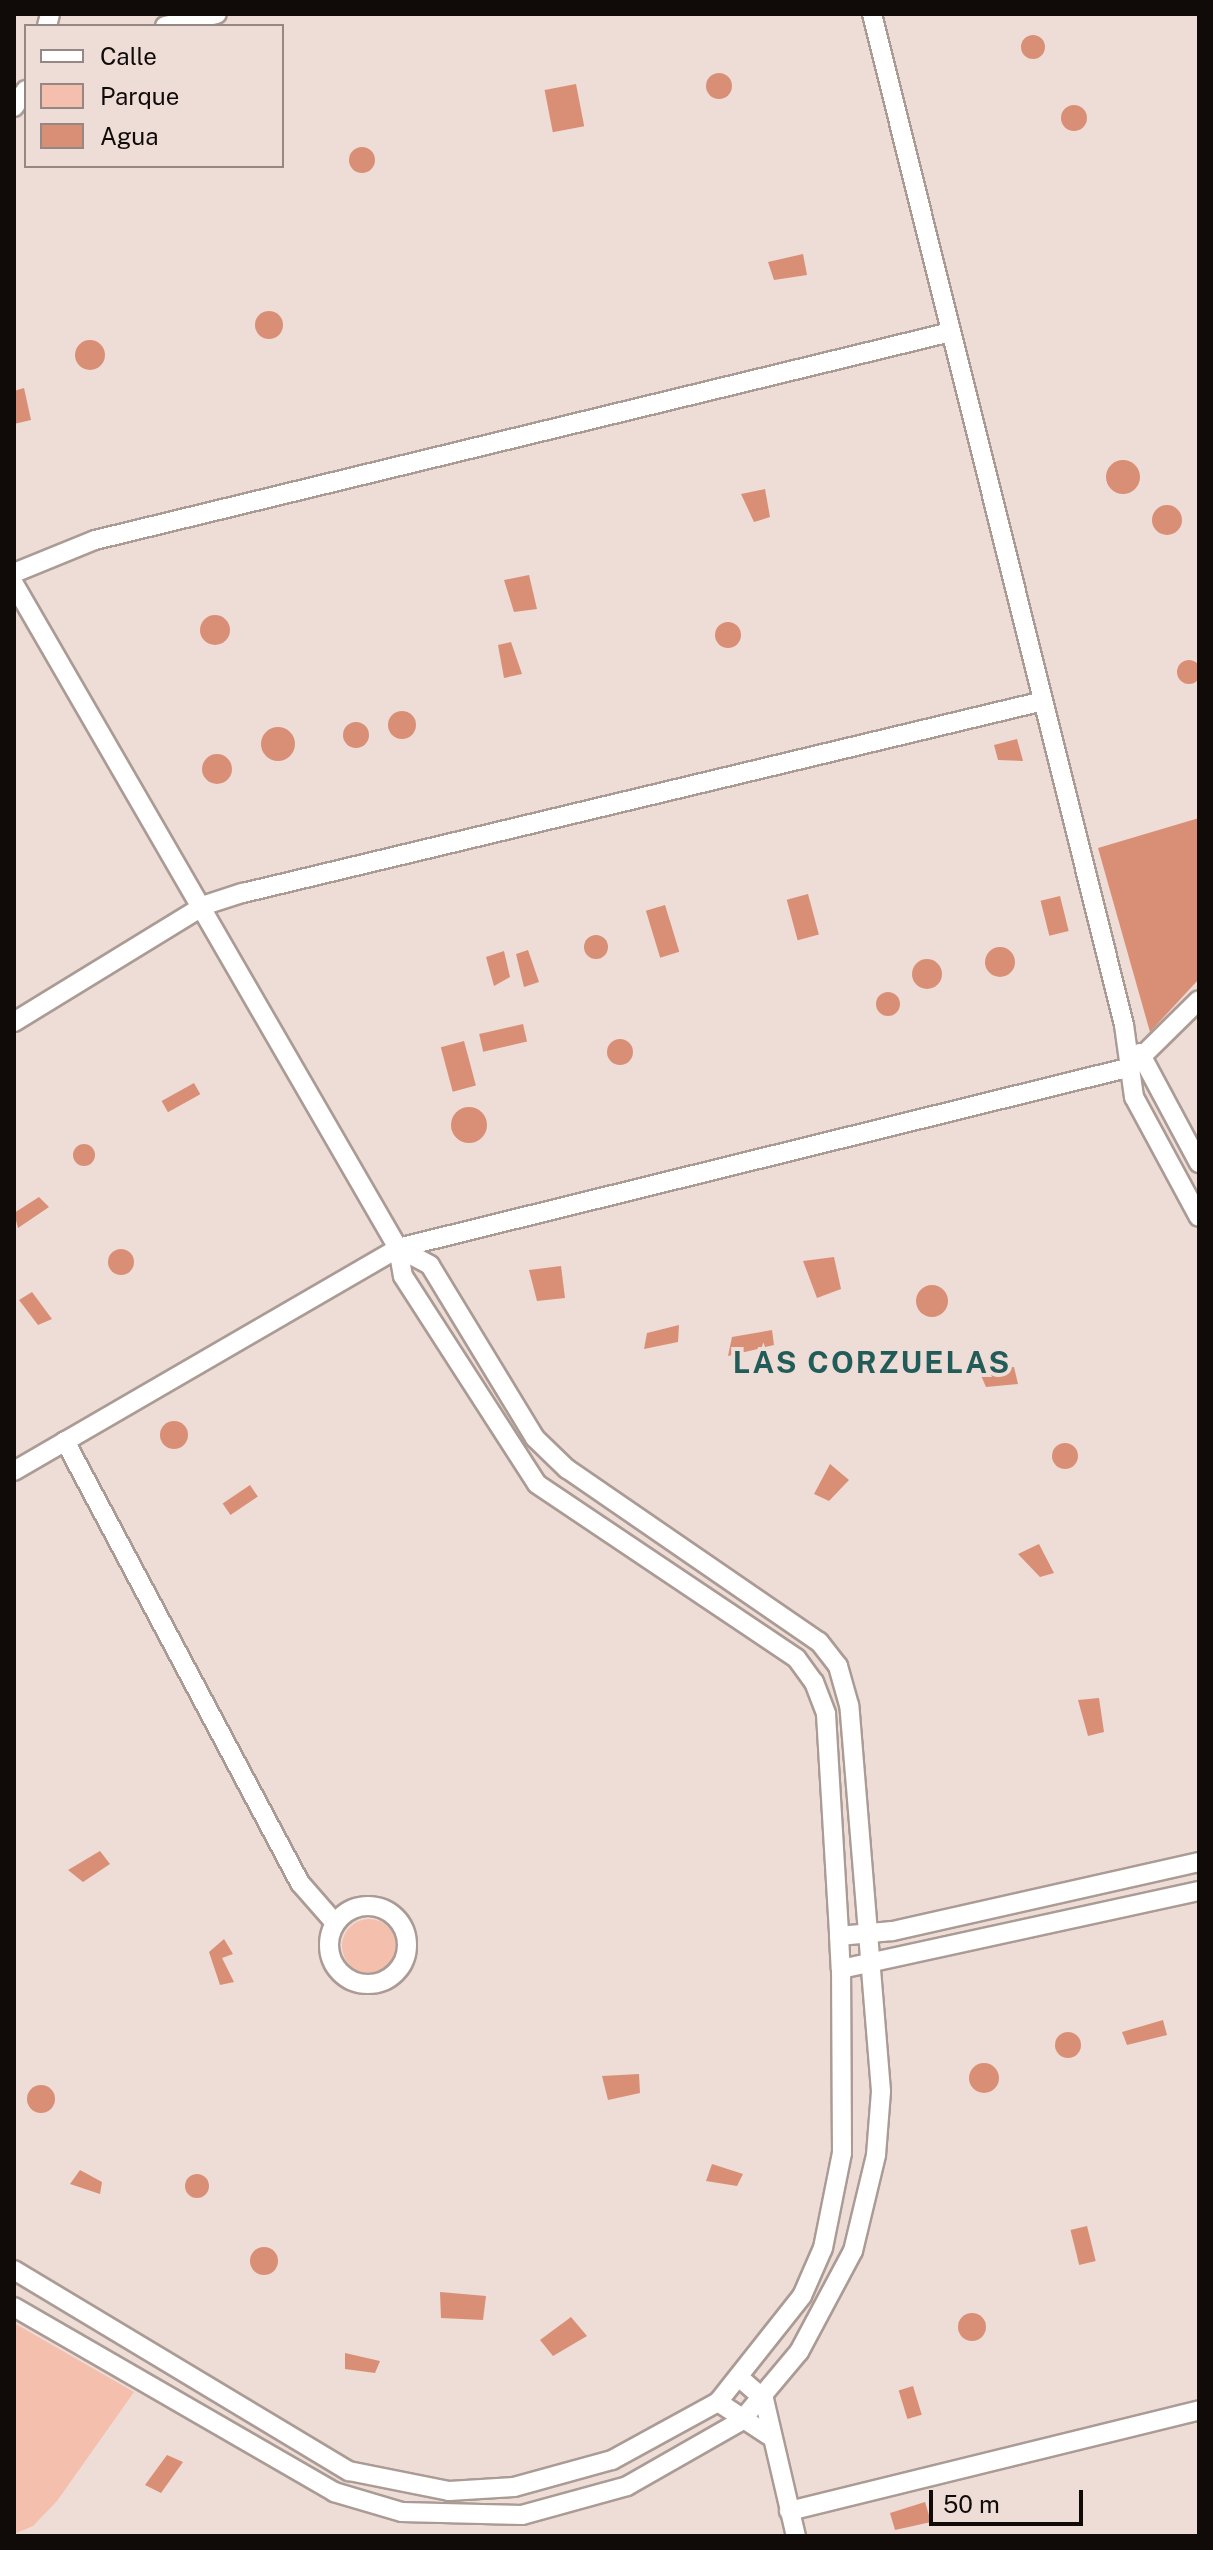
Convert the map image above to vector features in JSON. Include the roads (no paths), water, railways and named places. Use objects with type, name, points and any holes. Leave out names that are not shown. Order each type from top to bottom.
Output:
[{"type":"street","points":[[174,24],[217,14]]},
{"type":"street","points":[[872,14],[947,333],[1124,1025],[1138,1064],[1199,1163]]},
{"type":"street","points":[[14,573],[95,540],[947,333]]},
{"type":"street","points":[[14,584],[205,905],[398,1248],[403,1276],[537,1484],[797,1659],[814,1682],[826,1714],[846,2098],[837,2199],[802,2296],[741,2379],[718,2402],[665,2435],[562,2478],[501,2488],[406,2486],[349,2471],[287,2439],[14,2270]]},
{"type":"street","points":[[14,1022],[205,905],[1039,702]]},
{"type":"street","points":[[14,1471],[398,1248],[1138,1064],[1199,1000]]},
{"type":"street","points":[[1138,1064],[1137,1109],[1199,1217]]},
{"type":"street","points":[[14,2307],[279,2467],[402,2512],[467,2517],[576,2505],[679,2461],[741,2421],[764,2399],[832,2300],[867,2204],[881,2091],[849,1705],[838,1666],[819,1642],[567,1469],[535,1438],[430,1265],[398,1248]]},
{"type":"street","points":[[65,1441],[300,1883],[335,1923]]},
{"type":"street","points":[[839,1936],[869,1933],[1199,1862]]},
{"type":"street","points":[[841,1969],[871,1965],[1199,1891]]},
{"type":"street","points":[[355,1908],[392,1913],[407,1947],[398,1970],[362,1984],[339,1972],[328,1948],[335,1923],[355,1908]]},
{"type":"street","points":[[741,2379],[764,2399],[768,2435],[796,2536]]},
{"type":"street","points":[[718,2402],[741,2421],[768,2435]]},
{"type":"street","points":[[789,2511],[1199,2410]]},
{"type":"water","points":[[1033,35],[1041,39],[1045,47],[1041,55],[1033,59],[1025,55],[1021,47],[1025,39]]},
{"type":"water","points":[[719,73],[728,77],[732,86],[728,95],[719,99],[710,95],[706,86],[710,77]]},
{"type":"water","points":[[576,84],[584,126],[553,132],[545,90]]},
{"type":"water","points":[[1074,105],[1083,109],[1087,118],[1083,127],[1074,131],[1065,127],[1061,118],[1065,109]]},
{"type":"water","points":[[362,147],[371,151],[375,160],[371,169],[362,173],[353,169],[349,160],[353,151]]},
{"type":"water","points":[[803,254],[807,275],[774,280],[768,262]]},
{"type":"water","points":[[269,311],[279,315],[283,325],[279,335],[269,339],[259,335],[255,325],[259,315]]},
{"type":"water","points":[[90,340],[101,344],[105,355],[101,366],[90,370],[79,366],[75,355],[79,344]]},
{"type":"water","points":[[24,388],[31,420],[14,424],[14,391]]},
{"type":"water","points":[[1123,460],[1135,465],[1140,477],[1135,489],[1123,494],[1111,489],[1106,477],[1111,465]]},
{"type":"water","points":[[765,489],[770,517],[754,522],[741,494]]},
{"type":"water","points":[[1167,505],[1178,509],[1182,520],[1178,531],[1167,535],[1156,531],[1152,520],[1156,509]]},
{"type":"water","points":[[529,575],[537,609],[514,612],[504,580]]},
{"type":"water","points":[[215,615],[226,619],[230,630],[226,641],[215,645],[204,641],[200,630],[204,619]]},
{"type":"water","points":[[728,622],[738,625],[741,635],[738,645],[728,648],[718,645],[715,635],[718,625]]},
{"type":"water","points":[[511,642],[522,674],[504,678],[498,645]]},
{"type":"water","points":[[1189,660],[1197,664],[1201,672],[1197,680],[1189,684],[1181,680],[1177,672],[1181,664]]},
{"type":"water","points":[[402,711],[412,715],[416,725],[412,735],[402,739],[392,735],[388,725],[392,715]]},
{"type":"water","points":[[356,722],[365,726],[369,735],[365,744],[356,748],[347,744],[343,735],[347,726]]},
{"type":"water","points":[[278,727],[290,732],[295,744],[290,756],[278,761],[266,756],[261,744],[266,732]]},
{"type":"water","points":[[1017,739],[1023,761],[998,760],[994,745]]},
{"type":"water","points":[[217,754],[228,758],[232,769],[228,780],[217,784],[206,780],[202,769],[206,758]]},
{"type":"water","points":[[1199,818],[1199,979],[1150,1032],[1098,848]]},
{"type":"water","points":[[808,894],[819,935],[798,940],[787,900]]},
{"type":"water","points":[[1060,896],[1069,931],[1049,936],[1041,901]]},
{"type":"water","points":[[665,905],[679,952],[660,958],[646,911]]},
{"type":"water","points":[[596,935],[605,938],[608,947],[605,956],[596,959],[587,956],[584,947],[587,938]]},
{"type":"water","points":[[1000,947],[1010,952],[1015,962],[1010,972],[1000,977],[990,972],[985,962],[990,952]]},
{"type":"water","points":[[528,950],[539,982],[524,987],[516,954]]},
{"type":"water","points":[[504,951],[510,977],[494,986],[486,957]]},
{"type":"water","points":[[927,959],[938,963],[942,974],[938,985],[927,989],[916,985],[912,974],[916,963]]},
{"type":"water","points":[[888,992],[897,995],[900,1004],[897,1013],[888,1016],[879,1013],[876,1004],[879,995]]},
{"type":"water","points":[[523,1024],[527,1042],[483,1052],[479,1034]]},
{"type":"water","points":[[620,1039],[629,1043],[633,1052],[629,1061],[620,1065],[611,1061],[607,1052],[611,1043]]},
{"type":"water","points":[[464,1041],[476,1085],[453,1092],[441,1047]]},
{"type":"water","points":[[194,1083],[200,1094],[168,1112],[162,1101]]},
{"type":"water","points":[[469,1107],[482,1112],[487,1125],[482,1138],[469,1143],[456,1138],[451,1125],[456,1112]]},
{"type":"water","points":[[80,1144],[88,1144],[95,1155],[88,1166],[80,1166],[73,1159],[73,1151]]},
{"type":"water","points":[[39,1197],[49,1207],[18,1228],[14,1213]]},
{"type":"water","points":[[121,1249],[130,1253],[134,1262],[130,1271],[121,1275],[112,1271],[108,1262],[112,1253]]},
{"type":"water","points":[[834,1257],[841,1289],[817,1298],[803,1261]]},
{"type":"water","points":[[561,1266],[565,1298],[537,1301],[529,1270]]},
{"type":"water","points":[[932,1285],[943,1290],[948,1301],[943,1312],[932,1317],[921,1312],[916,1301],[921,1290]]},
{"type":"water","points":[[32,1292],[52,1319],[38,1325],[19,1300]]},
{"type":"water","points":[[679,1325],[678,1342],[644,1349],[647,1333]]},
{"type":"water","points":[[772,1330],[774,1345],[728,1356],[732,1337]]},
{"type":"water","points":[[1014,1367],[1018,1384],[986,1387],[979,1371]]},
{"type":"water","points":[[174,1421],[184,1425],[188,1435],[184,1445],[174,1449],[164,1445],[160,1435],[164,1425]]},
{"type":"water","points":[[1065,1443],[1074,1447],[1078,1456],[1074,1465],[1065,1469],[1056,1465],[1052,1456],[1056,1447]]},
{"type":"water","points":[[830,1464],[849,1480],[829,1501],[814,1494]]},
{"type":"water","points":[[250,1485],[258,1497],[230,1515],[223,1503]]},
{"type":"water","points":[[1039,1544],[1054,1573],[1040,1577],[1018,1554]]},
{"type":"water","points":[[1099,1698],[1104,1732],[1088,1736],[1078,1700]]},
{"type":"water","points":[[100,1851],[110,1864],[83,1882],[68,1870]]},
{"type":"water","points":[[224,1939],[233,1954],[222,1958],[234,1982],[220,1985],[209,1952]]},
{"type":"water","points":[[1163,2020],[1167,2035],[1127,2045],[1122,2032]]},
{"type":"water","points":[[1068,2032],[1078,2035],[1081,2045],[1078,2055],[1068,2058],[1058,2055],[1055,2045],[1058,2035]]},
{"type":"water","points":[[984,2063],[994,2068],[999,2078],[994,2088],[984,2093],[974,2088],[969,2078],[974,2068]]},
{"type":"water","points":[[639,2074],[640,2093],[608,2100],[602,2076]]},
{"type":"water","points":[[41,2085],[51,2089],[55,2099],[51,2109],[41,2113],[31,2109],[27,2099],[31,2089]]},
{"type":"water","points":[[712,2164],[743,2174],[737,2186],[706,2181]]},
{"type":"water","points":[[80,2170],[102,2182],[100,2194],[70,2184]]},
{"type":"water","points":[[197,2174],[206,2177],[209,2186],[206,2195],[197,2198],[188,2195],[185,2186],[188,2177]]},
{"type":"water","points":[[1087,2226],[1096,2261],[1079,2265],[1071,2230]]},
{"type":"water","points":[[264,2247],[274,2251],[278,2261],[274,2271],[264,2275],[254,2271],[250,2261],[254,2251]]},
{"type":"water","points":[[440,2292],[486,2296],[483,2320],[441,2318]]},
{"type":"water","points":[[972,2313],[982,2317],[986,2327],[982,2337],[972,2341],[962,2337],[958,2327],[962,2317]]},
{"type":"water","points":[[571,2317],[587,2336],[553,2356],[540,2340]]},
{"type":"water","points":[[345,2353],[380,2361],[375,2373],[345,2369]]},
{"type":"water","points":[[913,2386],[922,2415],[907,2419],[899,2390]]},
{"type":"water","points":[[167,2455],[183,2462],[161,2493],[145,2485]]},
{"type":"water","points":[[925,2502],[931,2522],[895,2530],[890,2513]]},
{"type":"district","name":"LAS CORZUELAS","points":[[872,1362]]}]
